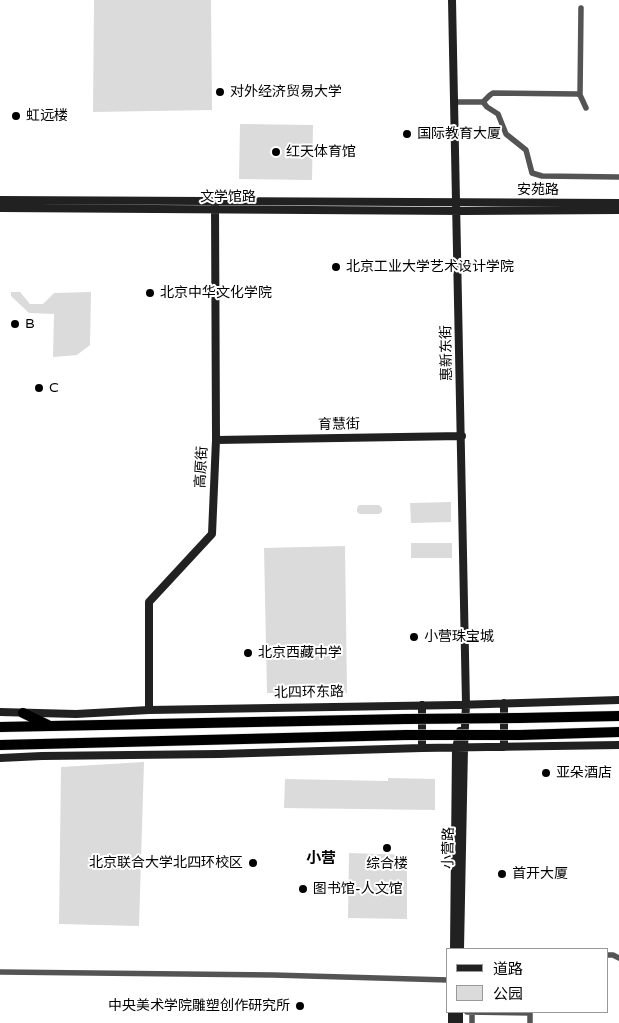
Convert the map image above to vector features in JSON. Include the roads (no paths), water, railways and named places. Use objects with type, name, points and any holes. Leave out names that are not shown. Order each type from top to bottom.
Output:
[{"type":"highway","points":[[24,714],[51,726]]},
{"type":"highway","name":"北四环东路","points":[[0,727],[619,716]]},
{"type":"highway","points":[[0,745],[619,732]]},
{"type":"street","name":"惠新东街","points":[[452,0],[466,704],[460,748]]},
{"type":"street","points":[[581,8],[580,96],[586,108]]},
{"type":"street","points":[[454,102],[483,102],[492,93],[577,94],[580,96]]},
{"type":"street","points":[[483,102],[498,114],[506,134],[526,150],[532,173],[542,176],[619,177]]},
{"type":"street","name":"文学馆路","points":[[0,200],[456,211]]},
{"type":"street","name":"安苑路","points":[[456,202],[619,203]]},
{"type":"street","name":"文学馆路","points":[[0,208],[456,202]]},
{"type":"street","name":"高原街","points":[[150,710],[149,602],[212,534],[216,440],[215,205]]},
{"type":"street","name":"安苑路","points":[[456,211],[619,210]]},
{"type":"street","name":"育慧街","points":[[216,440],[462,436]]},
{"type":"street","name":"北四环东路","points":[[0,712],[76,714],[150,710],[619,700]]},
{"type":"street","points":[[504,703],[504,747]]},
{"type":"street","points":[[422,705],[422,748]]},
{"type":"street","points":[[0,758],[619,745]]},
{"type":"street","name":"小营路","points":[[454,948],[460,748]]},
{"type":"street","name":"小营路","points":[[460,748],[460,948]]},
{"type":"street","points":[[0,972],[273,975],[446,980]]},
{"type":"place","name":"对外经济贸易大学","points":[[220,92]]},
{"type":"place","name":"虹远楼","points":[[16,116]]},
{"type":"place","name":"国际教育大厦","points":[[407,134]]},
{"type":"place","name":"红天体育馆","points":[[276,152]]},
{"type":"place","name":"北京工业大学艺术设计学院","points":[[336,267]]},
{"type":"place","name":"北京中华文化学院","points":[[150,293]]},
{"type":"place","name":"B","points":[[15,324]]},
{"type":"place","name":"C","points":[[39,388]]},
{"type":"place","name":"小营珠宝城","points":[[414,637]]},
{"type":"place","name":"北京西藏中学","points":[[248,653]]},
{"type":"place","name":"亚朵酒店","points":[[546,773]]},
{"type":"place","name":"综合楼","points":[[387,848]]},
{"type":"place","name":"北京联合大学北四环校区","points":[[253,863]]},
{"type":"place","name":"首开大厦","points":[[502,874]]},
{"type":"place","name":"图书馆-人文馆","points":[[303,889]]},
{"type":"place","name":"中央美术学院雕塑创作研究所","points":[[300,1006]]},
{"type":"district","name":"小营","points":[[321,859]]}]
